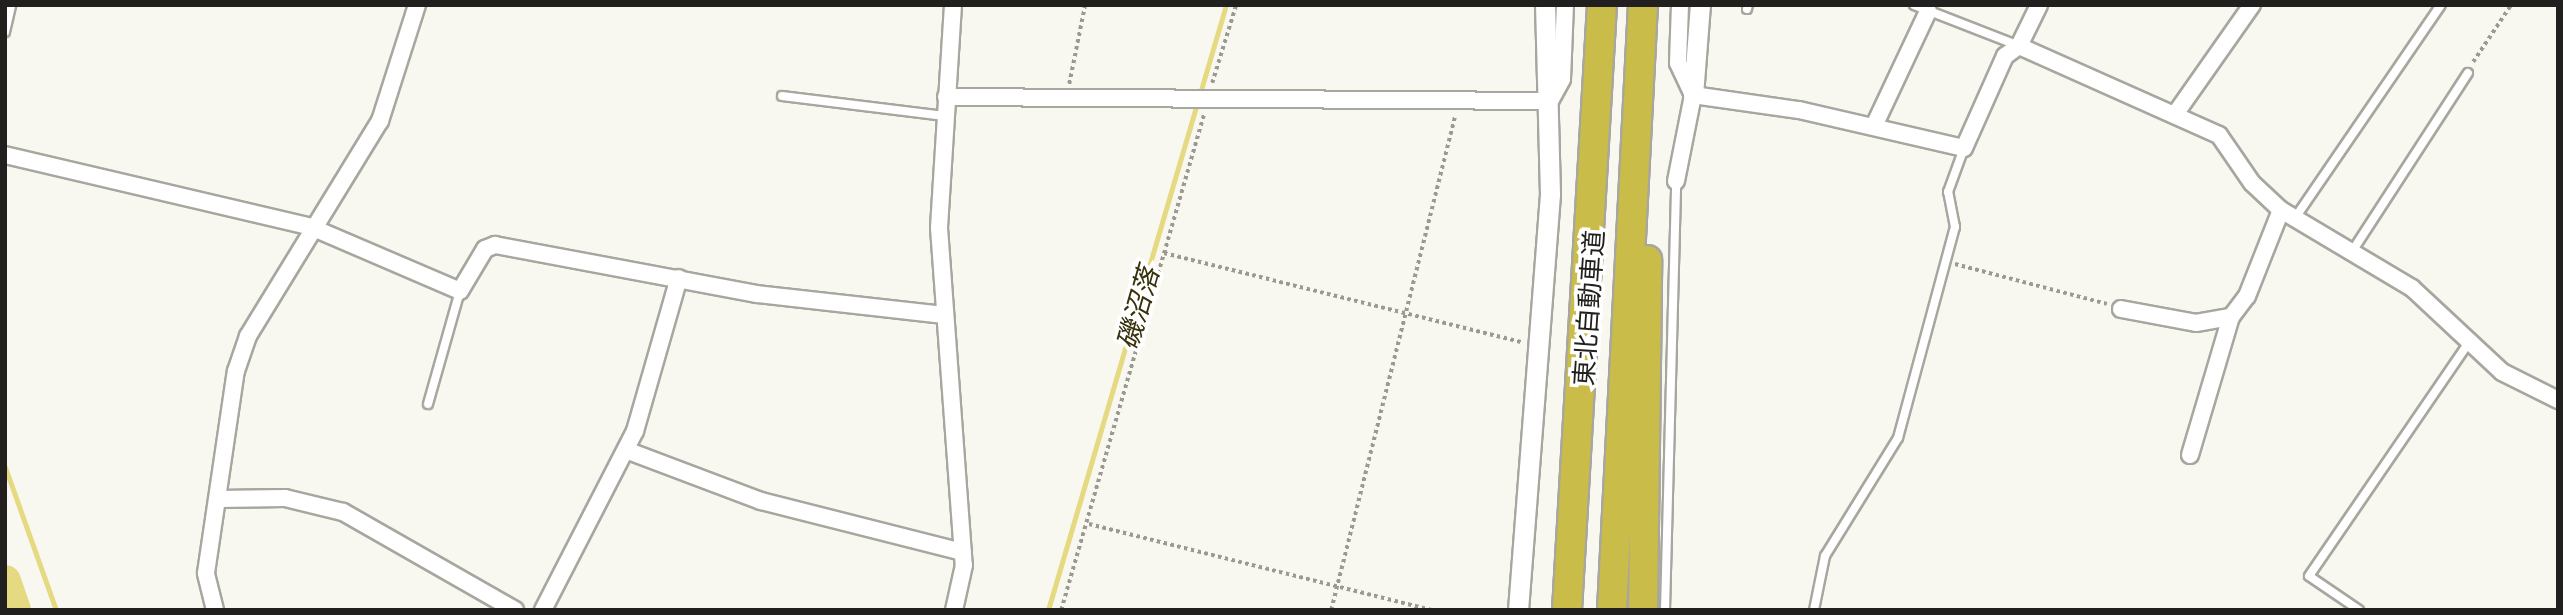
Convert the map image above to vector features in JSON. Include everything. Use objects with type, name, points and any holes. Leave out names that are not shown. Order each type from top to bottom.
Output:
[{"type":"highway","name":"東北自動車道","points":[[1567,610],[1602,5]]},
{"type":"highway","name":"東北自動車道","points":[[1612,610],[1638,152],[1643,5]]},
{"type":"highway","points":[[1638,152],[1651,312],[1643,610]]},
{"type":"street","points":[[215,610],[206,573],[218,499],[222,439],[248,336],[311,227],[380,121],[417,5]]},
{"type":"street","points":[[953,5],[945,116],[943,315],[963,552],[962,592],[954,610]]},
{"type":"street","points":[[1518,610],[1537,343],[1550,102],[1545,5]]},
{"type":"street","points":[[1550,102],[1562,79],[1565,5]]},
{"type":"street","points":[[1679,5],[1678,63],[1693,95]]},
{"type":"street","points":[[1676,181],[1693,95],[1700,5]]},
{"type":"street","points":[[1693,95],[1874,126],[1964,148],[2005,55],[2019,46],[2039,5]]},
{"type":"street","points":[[2176,113],[2252,5]]},
{"type":"street","points":[[1874,126],[1921,8]]},
{"type":"street","points":[[2019,46],[2176,113],[2226,140],[2252,183],[2288,214],[2353,250],[2412,288],[2501,372],[2558,400]]},
{"type":"street","points":[[946,97],[1185,102],[1550,102]]},
{"type":"street","points":[[5,155],[311,227],[460,291],[485,249],[495,245],[864,310],[943,315]]},
{"type":"street","points":[[2190,456],[2231,317],[2247,296],[2288,214]]},
{"type":"street","points":[[543,610],[626,450],[656,372],[679,278]]},
{"type":"street","points":[[2121,309],[2196,324],[2231,317]]},
{"type":"street","points":[[626,450],[761,501],[963,552]]},
{"type":"street","points":[[218,499],[285,498],[343,512],[515,610]]},
{"type":"lane","points":[[5,32],[11,5]]},
{"type":"lane","points":[[2288,214],[2441,5]]},
{"type":"lane","points":[[1921,8],[2019,46]]},
{"type":"lane","points":[[2353,250],[2468,73]]},
{"type":"lane","points":[[782,96],[945,116]]},
{"type":"lane","points":[[1814,610],[1825,556],[1898,438],[1946,262],[1956,212],[1948,192],[1964,148]]},
{"type":"lane","points":[[1665,610],[1676,181]]},
{"type":"lane","points":[[428,404],[460,291]]},
{"type":"lane","points":[[2359,610],[2309,576],[2470,341]]},
{"type":"path","points":[[1066,99],[1085,5]]},
{"type":"path","points":[[1061,610],[1089,524],[1205,102],[1236,5]]},
{"type":"path","points":[[2468,73],[2511,5]]},
{"type":"path","points":[[1331,610],[1458,101]]},
{"type":"path","points":[[1164,253],[1537,343]]},
{"type":"path","points":[[1946,262],[2121,309]]},
{"type":"path","points":[[1089,524],[1431,610]]},
{"type":"waterway","name":"磯沼落","points":[[1048,610],[1226,5]]},
{"type":"waterway","points":[[5,467],[56,610]]},
{"type":"waterway","points":[[5,581],[15,610]]}]
